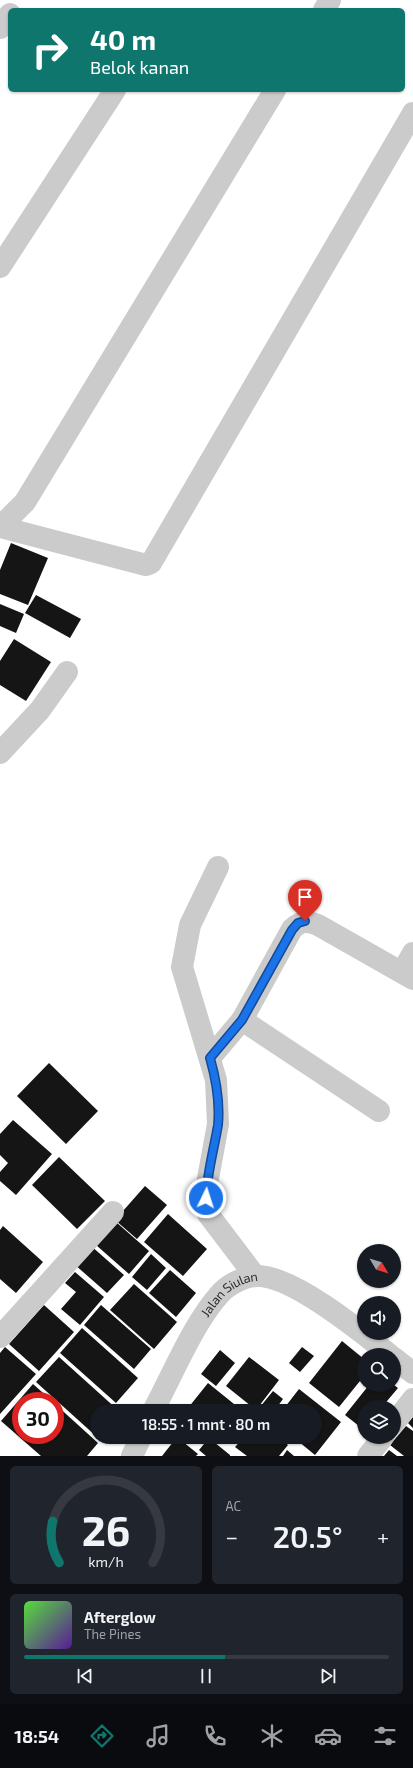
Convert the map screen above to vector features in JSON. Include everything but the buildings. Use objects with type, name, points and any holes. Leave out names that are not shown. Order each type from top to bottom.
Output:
[{"type":"street","points":[[0,28],[8,17]]},
{"type":"street","points":[[0,268],[114,92]]},
{"type":"street","points":[[0,527],[25,502],[275,92]]},
{"type":"street","points":[[0,527],[146,565],[151,563],[413,113]]},
{"type":"street","points":[[0,753],[40,710],[67,672]]},
{"type":"street","points":[[218,866],[190,925],[182,967],[185,982],[216,1080],[218,1124],[207,1184],[208,1214],[255,1276]]},
{"type":"street","points":[[210,1058],[242,1020],[292,930],[298,923],[305,921],[318,924],[408,975],[413,953]]},
{"type":"street","points":[[242,1020],[379,1111]]},
{"type":"street","points":[[0,1337],[113,1212]]},
{"type":"street","name":"Jalan Siulan","points":[[157,1404],[199,1324],[219,1295],[228,1287],[255,1276],[278,1280],[324,1305],[381,1348]]},
{"type":"street","points":[[401,1364],[413,1373]]},
{"type":"street","points":[[401,1414],[413,1399]]},
{"type":"street","points":[[132,1456],[138,1444]]},
{"type":"street","points":[[368,1456],[377,1444]]},
{"type":"route","points":[[206,1198],[207,1184],[218,1124],[216,1080],[210,1058],[242,1020],[292,930],[298,923],[305,921]]}]
